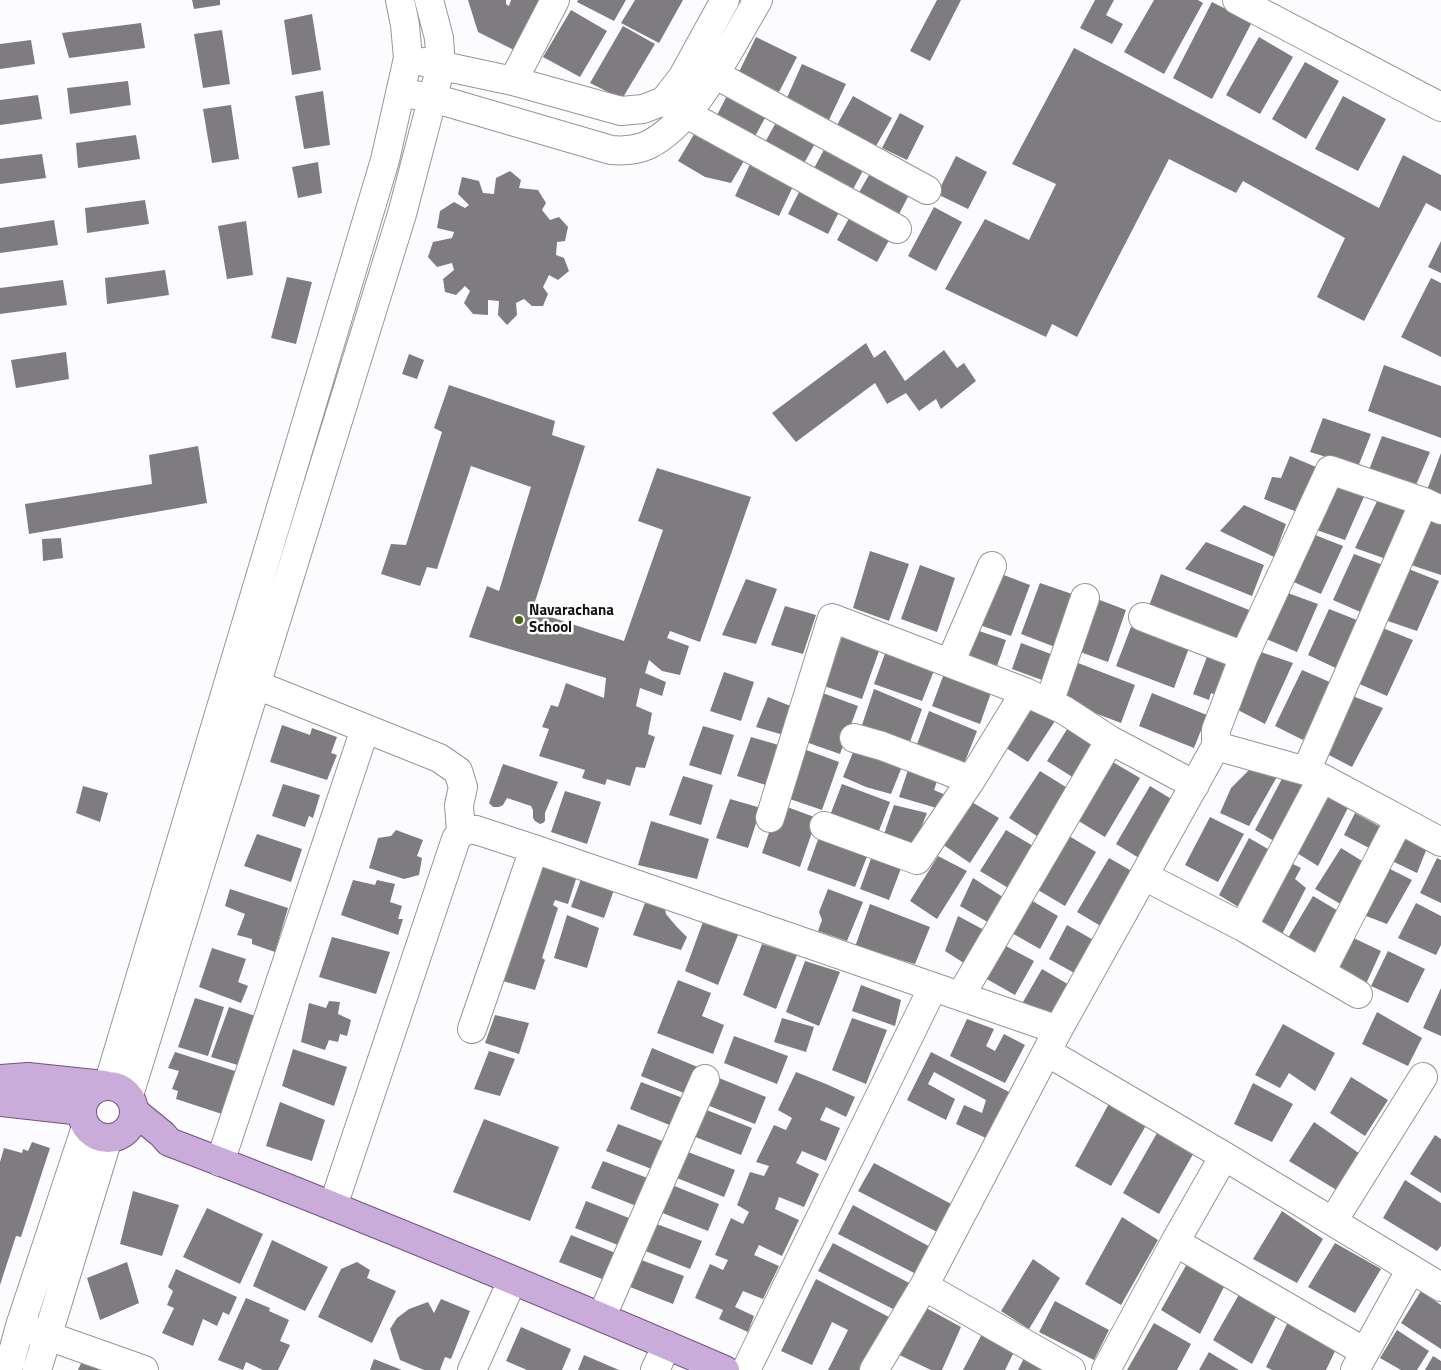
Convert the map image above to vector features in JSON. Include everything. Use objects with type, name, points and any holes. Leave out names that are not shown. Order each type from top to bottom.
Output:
[{"type":"main road","points":[[0,1079],[28,1077],[119,1094]]},
{"type":"main road","points":[[169,1142],[154,1145],[98,1128],[84,1102],[88,1094],[96,1088],[119,1094],[169,1142],[333,1206],[602,1316],[726,1370]]},
{"type":"main road","points":[[0,1102],[123,1134],[133,1121],[119,1094]]},
{"type":"street","points":[[119,1094],[269,546],[385,160],[408,58],[405,25],[400,0]]},
{"type":"street","points":[[119,1094],[257,685],[402,214],[441,66],[439,38],[429,0]]},
{"type":"street","points":[[513,81],[555,0]]},
{"type":"street","points":[[703,68],[725,0]]},
{"type":"street","points":[[401,93],[433,98],[611,150],[624,151],[647,145],[663,135],[675,108],[682,78],[703,68],[758,0]]},
{"type":"street","points":[[1237,0],[1441,107]]},
{"type":"street","points":[[408,58],[513,81],[621,111],[675,108],[897,229]]},
{"type":"street","points":[[703,68],[927,190]]},
{"type":"street","points":[[874,1370],[924,1286],[1053,1041],[1216,746],[1216,730],[1244,656],[1330,470],[1433,506],[1314,775],[1243,927]]},
{"type":"street","points":[[269,546],[297,554]]},
{"type":"street","points":[[950,663],[992,566]]},
{"type":"street","points":[[824,826],[917,860],[971,780],[1037,698],[1085,598]]},
{"type":"street","points":[[1143,617],[1244,656]]},
{"type":"street","points":[[770,818],[832,618],[950,663],[1064,710],[1110,740],[1195,785]]},
{"type":"street","points":[[257,685],[439,758],[458,771],[463,786],[459,805],[461,832]]},
{"type":"street","points":[[220,1162],[365,729]]},
{"type":"street","points":[[854,738],[882,746],[971,780]]},
{"type":"street","points":[[961,995],[1110,740]]},
{"type":"street","points":[[1216,746],[1314,775],[1441,842]]},
{"type":"street","points":[[1321,972],[1399,820]]},
{"type":"street","points":[[333,1206],[456,839],[461,832],[468,829],[534,849],[961,995],[1053,1041],[1224,1156],[1441,1287]]},
{"type":"street","points":[[472,1029],[534,849]]},
{"type":"street","points":[[1144,876],[1243,927],[1358,994]]},
{"type":"street","points":[[746,1370],[933,987]]},
{"type":"street","points":[[1333,1221],[1423,1077]]},
{"type":"street","points":[[602,1316],[705,1079]]},
{"type":"street","points":[[8,1370],[20,1326],[98,1128]]},
{"type":"street","points":[[37,1370],[98,1128]]},
{"type":"street","points":[[1106,1370],[1224,1156]]},
{"type":"street","points":[[1175,1242],[1360,1361],[1411,1269]]},
{"type":"street","points":[[472,1370],[512,1280]]},
{"type":"street","points":[[924,1286],[1071,1370]]},
{"type":"street","points":[[20,1326],[144,1370]]},
{"type":"street","points":[[655,1370],[667,1345]]},
{"type":"building","points":[[192,0],[220,0],[220,5],[194,9]]},
{"type":"building","points":[[468,0],[506,0],[506,4],[509,6],[511,0],[542,0],[518,52],[478,32]]},
{"type":"building","points":[[578,0],[626,0],[614,21],[577,2]]},
{"type":"building","points":[[635,0],[683,0],[659,43],[621,23]]},
{"type":"building","points":[[937,0],[961,0],[930,61],[910,51]]},
{"type":"building","points":[[1095,0],[1114,0],[1106,15],[1123,24],[1112,44],[1080,28]]},
{"type":"building","points":[[1154,0],[1198,0],[1203,3],[1164,74],[1124,52]]},
{"type":"building","points":[[1212,2],[1252,22],[1212,99],[1173,78]]},
{"type":"building","points":[[571,10],[607,31],[580,77],[543,57]]},
{"type":"building","points":[[312,14],[321,70],[292,75],[284,20]]},
{"type":"building","points":[[141,23],[145,48],[69,58],[62,33]]},
{"type":"building","points":[[623,26],[655,44],[622,99],[590,83]]},
{"type":"building","points":[[222,30],[230,84],[203,88],[194,34]]},
{"type":"building","points":[[756,37],[797,57],[779,92],[739,72]]},
{"type":"building","points":[[1259,37],[1293,57],[1260,114],[1226,95]]},
{"type":"building","points":[[31,40],[35,64],[0,69],[0,44]]},
{"type":"building","points":[[1074,48],[1379,208],[1403,155],[1441,175],[1441,211],[1426,203],[1364,321],[1317,297],[1345,238],[1243,181],[1236,193],[1169,159],[1077,337],[1052,324],[1046,337],[945,289],[985,219],[1029,240],[1056,184],[1012,164]]},
{"type":"building","points":[[1305,62],[1339,81],[1306,139],[1272,119]]},
{"type":"building","points":[[802,64],[846,84],[829,120],[786,100]]},
{"type":"building","points":[[128,81],[131,105],[70,114],[67,88]]},
{"type":"building","points":[[731,88],[770,109],[754,138],[716,117]]},
{"type":"building","points":[[323,91],[330,145],[304,149],[295,96]]},
{"type":"building","points":[[38,95],[42,119],[0,125],[0,100]]},
{"type":"building","points":[[853,96],[892,118],[876,146],[837,125]]},
{"type":"building","points":[[1343,96],[1386,119],[1358,171],[1315,149]]},
{"type":"building","points":[[231,105],[239,159],[212,163],[203,109]]},
{"type":"building","points":[[900,113],[924,126],[907,160],[882,148]]},
{"type":"building","points":[[779,117],[818,138],[802,167],[763,146]]},
{"type":"building","points":[[699,126],[748,154],[731,183],[705,177],[678,161]]},
{"type":"building","points":[[136,135],[140,159],[78,168],[76,143]]},
{"type":"building","points":[[827,144],[866,165],[851,193],[812,172]]},
{"type":"building","points":[[42,154],[46,178],[0,184],[0,159]]},
{"type":"building","points":[[956,156],[987,172],[968,209],[937,194]]},
{"type":"building","points":[[752,160],[796,180],[779,216],[735,196]]},
{"type":"building","points":[[318,162],[322,193],[298,198],[292,167]]},
{"type":"building","points":[[873,168],[912,189],[897,218],[857,196]]},
{"type":"building","points":[[510,171],[521,180],[519,188],[538,190],[546,203],[542,210],[550,220],[559,217],[568,227],[565,241],[557,242],[556,255],[564,258],[569,271],[558,280],[549,275],[543,287],[548,294],[543,306],[532,306],[524,299],[516,303],[517,315],[507,325],[498,315],[499,301],[488,300],[488,315],[473,314],[464,303],[470,291],[465,286],[456,295],[445,292],[443,279],[454,270],[452,263],[437,267],[428,257],[433,242],[452,238],[454,232],[437,228],[440,211],[454,202],[465,208],[469,205],[458,194],[462,177],[479,181],[483,193],[494,194],[496,178]]},
{"type":"building","points":[[801,188],[841,208],[828,234],[788,214]]},
{"type":"building","points":[[145,200],[149,224],[87,233],[85,208]]},
{"type":"building","points":[[934,207],[962,222],[936,271],[908,256]]},
{"type":"building","points":[[853,211],[893,233],[877,262],[837,240]]},
{"type":"building","points":[[54,220],[58,245],[0,253],[0,228]]},
{"type":"building","points":[[246,221],[253,275],[227,279],[218,226]]},
{"type":"building","points":[[1441,241],[1441,273],[1428,267]]},
{"type":"building","points":[[165,270],[169,295],[107,304],[105,278]]},
{"type":"building","points":[[287,277],[312,282],[296,344],[271,338]]},
{"type":"building","points":[[1431,278],[1441,283],[1441,357],[1401,337]]},
{"type":"building","points":[[63,280],[67,305],[0,314],[0,288]]},
{"type":"building","points":[[866,343],[874,358],[885,350],[905,381],[944,350],[957,368],[964,363],[976,381],[941,409],[936,399],[919,411],[906,393],[887,404],[875,383],[796,442],[772,413]]},
{"type":"building","points":[[66,352],[69,379],[16,388],[11,360]]},
{"type":"building","points":[[409,354],[424,360],[417,379],[402,374]]},
{"type":"building","points":[[1384,365],[1441,386],[1441,438],[1368,411]]},
{"type":"building","points":[[449,385],[555,421],[552,435],[585,446],[532,611],[624,641],[663,530],[638,521],[657,468],[751,497],[700,642],[670,631],[667,638],[689,646],[680,675],[662,671],[649,660],[645,673],[666,682],[662,696],[640,688],[636,706],[652,713],[648,734],[655,737],[645,768],[636,767],[630,786],[607,779],[605,785],[582,778],[585,770],[539,756],[549,729],[542,727],[551,705],[558,707],[566,683],[604,698],[606,678],[469,637],[487,586],[499,591],[531,487],[471,466],[437,569],[427,567],[420,586],[381,574],[391,544],[406,545],[442,432],[434,428]]},
{"type":"building","points":[[1323,418],[1371,434],[1358,467],[1310,452]]},
{"type":"building","points":[[1382,436],[1430,452],[1416,485],[1369,470]]},
{"type":"building","points":[[198,446],[207,503],[29,534],[25,504],[152,484],[149,455]]},
{"type":"building","points":[[1441,453],[1441,494],[1427,490]]},
{"type":"building","points":[[1290,456],[1316,467],[1297,512],[1264,499],[1272,477],[1281,478]]},
{"type":"building","points":[[1334,477],[1367,490],[1345,540],[1311,528]]},
{"type":"building","points":[[1379,497],[1411,510],[1389,560],[1355,548]]},
{"type":"building","points":[[1244,505],[1286,524],[1274,557],[1220,531]]},
{"type":"building","points":[[1432,513],[1441,517],[1441,575],[1408,564]]},
{"type":"building","points":[[1310,533],[1343,546],[1321,594],[1289,580]]},
{"type":"building","points":[[61,538],[63,558],[43,561],[42,539]]},
{"type":"building","points":[[1206,542],[1264,565],[1252,596],[1185,569]]},
{"type":"building","points":[[870,551],[909,564],[889,621],[853,608]]},
{"type":"building","points":[[1354,554],[1386,566],[1365,614],[1333,600]]},
{"type":"building","points":[[920,565],[955,578],[937,632],[901,619]]},
{"type":"building","points":[[1406,568],[1439,581],[1417,631],[1382,619]]},
{"type":"building","points":[[996,572],[1030,585],[1011,636],[977,624]]},
{"type":"building","points":[[1161,574],[1254,612],[1240,644],[1149,606]]},
{"type":"building","points":[[746,579],[777,589],[756,644],[722,635]]},
{"type":"building","points":[[1040,583],[1075,595],[1055,647],[1021,634]]},
{"type":"building","points":[[1285,592],[1318,604],[1297,652],[1264,638]]},
{"type":"building","points":[[1092,597],[1126,610],[1108,662],[1072,649]]},
{"type":"building","points":[[785,606],[816,615],[803,654],[771,645]]},
{"type":"building","points":[[1329,609],[1362,622],[1340,670],[1308,655]]},
{"type":"building","points":[[1131,627],[1189,648],[1174,688],[1116,666]]},
{"type":"building","points":[[1380,627],[1413,640],[1387,696],[1355,682]]},
{"type":"building","points":[[976,630],[1006,640],[997,666],[967,656]]},
{"type":"building","points":[[842,637],[879,651],[862,699],[824,686]]},
{"type":"building","points":[[1021,643],[1051,654],[1042,680],[1012,669]]},
{"type":"building","points":[[887,648],[935,668],[922,701],[874,684]]},
{"type":"building","points":[[1258,651],[1293,663],[1265,724],[1236,709]]},
{"type":"building","points":[[1208,654],[1231,663],[1219,696],[1211,693],[1209,700],[1193,694]]},
{"type":"building","points":[[1078,663],[1135,685],[1121,723],[1063,701]]},
{"type":"building","points":[[1302,670],[1332,683],[1303,740],[1275,726]]},
{"type":"building","points":[[945,671],[992,690],[980,724],[932,706]]},
{"type":"building","points":[[724,672],[754,682],[741,721],[710,711]]},
{"type":"building","points":[[874,689],[922,709],[910,742],[862,725]]},
{"type":"building","points":[[820,692],[858,706],[840,754],[803,741]]},
{"type":"building","points":[[1152,693],[1207,715],[1194,748],[1139,726]]},
{"type":"building","points":[[1350,695],[1383,708],[1352,767],[1323,752]]},
{"type":"building","points":[[768,697],[793,707],[787,736],[756,727]]},
{"type":"building","points":[[1028,700],[1057,718],[1028,762],[1000,744]]},
{"type":"building","points":[[929,711],[977,731],[964,764],[916,747]]},
{"type":"building","points":[[1071,723],[1098,740],[1074,778],[1047,761]]},
{"type":"building","points":[[282,725],[310,735],[312,728],[337,737],[331,753],[337,755],[327,780],[270,762]]},
{"type":"building","points":[[703,726],[734,735],[721,775],[689,765]]},
{"type":"building","points":[[751,737],[782,746],[769,786],[737,776]]},
{"type":"building","points":[[856,745],[903,764],[891,794],[866,787],[843,777]]},
{"type":"building","points":[[801,748],[839,762],[822,810],[784,797]]},
{"type":"building","points":[[911,761],[940,772],[934,790],[948,796],[940,809],[899,797]]},
{"type":"building","points":[[1111,761],[1140,778],[1105,837],[1077,820]]},
{"type":"building","points":[[503,764],[558,782],[545,813],[545,821],[543,823],[540,824],[535,821],[531,806],[507,798],[503,805],[499,807],[493,807],[489,803]]},
{"type":"building","points":[[1255,764],[1278,775],[1249,826],[1220,813],[1231,788]]},
{"type":"building","points":[[1040,771],[1069,789],[1040,838],[1009,818]]},
{"type":"building","points":[[1285,773],[1310,787],[1281,845],[1255,830]]},
{"type":"building","points":[[683,776],[713,785],[701,825],[669,815]]},
{"type":"building","points":[[283,784],[320,795],[313,818],[309,816],[305,827],[272,816]]},
{"type":"building","points":[[842,784],[890,802],[877,836],[829,818]]},
{"type":"building","points":[[83,786],[108,793],[100,822],[76,813]]},
{"type":"building","points":[[1150,786],[1178,803],[1144,861],[1116,844]]},
{"type":"building","points":[[565,791],[601,802],[587,844],[551,832]]},
{"type":"building","points":[[1322,794],[1348,808],[1318,866],[1292,850]]},
{"type":"building","points":[[730,799],[761,808],[748,848],[716,838]]},
{"type":"building","points":[[970,801],[999,818],[970,863],[942,844]]},
{"type":"building","points":[[779,804],[817,818],[800,867],[762,853]]},
{"type":"building","points":[[894,805],[927,813],[912,851],[882,840]]},
{"type":"building","points":[[1355,813],[1386,830],[1375,851],[1344,835]]},
{"type":"building","points":[[1210,817],[1244,834],[1218,882],[1185,865]]},
{"type":"building","points":[[651,821],[709,839],[697,879],[638,865]]},
{"type":"building","points":[[396,830],[423,840],[417,856],[422,858],[419,875],[404,879],[369,868],[378,838],[391,836]]},
{"type":"building","points":[[1006,830],[1035,847],[1010,889],[980,871]]},
{"type":"building","points":[[257,834],[302,849],[291,882],[244,866]]},
{"type":"building","points":[[820,834],[868,854],[855,887],[807,870]]},
{"type":"building","points":[[1404,835],[1427,848],[1417,873],[1390,860]]},
{"type":"building","points":[[1069,836],[1096,852],[1065,906],[1038,890]]},
{"type":"building","points":[[1249,838],[1275,853],[1245,911],[1219,895]]},
{"type":"building","points":[[1341,848],[1367,864],[1344,906],[1315,889]]},
{"type":"building","points":[[873,853],[903,863],[889,900],[860,889]]},
{"type":"building","points":[[938,856],[967,871],[937,919],[910,901]]},
{"type":"building","points":[[1109,858],[1135,873],[1104,928],[1077,912]]},
{"type":"building","points":[[1437,858],[1441,860],[1441,903],[1420,893]]},
{"type":"building","points":[[1289,862],[1301,868],[1295,879],[1306,888],[1281,936],[1252,919]]},
{"type":"building","points":[[540,863],[577,876],[568,904],[555,900],[553,905],[558,908],[542,958],[545,960],[535,990],[499,980]]},
{"type":"building","points":[[1386,867],[1412,880],[1387,924],[1361,914]]},
{"type":"building","points":[[973,878],[1006,899],[991,924],[960,906]]},
{"type":"building","points":[[581,879],[615,887],[604,918],[571,907]]},
{"type":"building","points":[[353,880],[375,885],[377,880],[395,884],[390,902],[402,906],[398,919],[403,919],[398,935],[341,915]]},
{"type":"building","points":[[230,889],[288,908],[275,952],[252,944],[252,939],[237,935],[245,914],[225,906]]},
{"type":"building","points":[[828,889],[863,902],[847,941],[818,931],[822,920],[819,912]]},
{"type":"building","points":[[1313,896],[1340,912],[1316,954],[1288,938]]},
{"type":"building","points":[[1029,899],[1058,916],[1040,949],[1010,932]]},
{"type":"building","points":[[645,903],[665,909],[666,914],[687,937],[681,950],[633,935]]},
{"type":"building","points":[[1416,903],[1441,916],[1441,945],[1436,955],[1398,938]]},
{"type":"building","points":[[870,904],[930,927],[915,964],[855,947]]},
{"type":"building","points":[[567,915],[599,928],[587,968],[554,958]]},
{"type":"building","points":[[958,916],[986,931],[967,965],[945,951]]},
{"type":"building","points":[[704,919],[740,930],[718,985],[685,971]]},
{"type":"building","points":[[1067,925],[1097,942],[1078,975],[1049,959]]},
{"type":"building","points":[[1345,934],[1381,951],[1365,986],[1328,969]]},
{"type":"building","points":[[332,937],[390,952],[376,994],[319,977]]},
{"type":"building","points":[[762,944],[797,955],[776,1009],[743,995]]},
{"type":"building","points":[[1004,945],[1034,961],[1015,995],[985,978]]},
{"type":"building","points":[[212,948],[246,959],[238,982],[248,986],[241,1003],[199,987]]},
{"type":"building","points":[[1388,951],[1425,969],[1408,1003],[1371,986]]},
{"type":"building","points":[[805,961],[840,972],[819,1026],[786,1012]]},
{"type":"building","points":[[1042,969],[1071,986],[1052,1019],[1023,1002]]},
{"type":"building","points":[[678,980],[711,993],[702,1016],[724,1025],[713,1054],[657,1033]]},
{"type":"building","points":[[861,985],[901,1000],[895,1026],[852,1011]]},
{"type":"building","points":[[1441,988],[1441,1036],[1423,1028]]},
{"type":"building","points":[[195,998],[224,1007],[208,1056],[178,1047]]},
{"type":"building","points":[[329,1001],[340,1002],[338,1014],[351,1020],[347,1036],[340,1034],[338,1042],[329,1040],[325,1050],[301,1042],[309,1003],[326,1008]]},
{"type":"building","points":[[229,1007],[258,1017],[241,1066],[211,1057]]},
{"type":"building","points":[[1377,1012],[1422,1038],[1408,1066],[1362,1044]]},
{"type":"building","points":[[495,1015],[529,1023],[519,1054],[485,1043]]},
{"type":"building","points":[[782,1018],[814,1027],[806,1052],[774,1042]]},
{"type":"building","points":[[852,1018],[887,1030],[866,1084],[832,1070]]},
{"type":"building","points":[[967,1019],[994,1029],[986,1046],[995,1051],[1004,1034],[1025,1045],[1005,1083],[950,1056]]},
{"type":"building","points":[[1283,1024],[1335,1053],[1315,1091],[1289,1073],[1280,1088],[1255,1075]]},
{"type":"building","points":[[734,1036],[788,1056],[777,1084],[724,1063]]},
{"type":"building","points":[[652,1048],[700,1068],[689,1095],[641,1076]]},
{"type":"building","points":[[293,1049],[347,1067],[334,1106],[282,1086]]},
{"type":"building","points":[[489,1051],[515,1059],[500,1096],[474,1089]]},
{"type":"building","points":[[175,1052],[235,1071],[234,1076],[239,1077],[222,1114],[176,1099],[178,1091],[172,1089],[179,1071],[168,1068]]},
{"type":"building","points":[[931,1052],[1013,1094],[990,1140],[956,1124],[964,1105],[982,1113],[986,1100],[934,1072],[928,1084],[955,1099],[946,1120],[907,1100]]},
{"type":"building","points":[[796,1072],[855,1097],[846,1117],[826,1107],[820,1120],[840,1128],[826,1161],[802,1151],[796,1163],[819,1174],[804,1207],[779,1197],[775,1209],[799,1220],[782,1256],[759,1245],[754,1255],[779,1266],[763,1299],[743,1291],[735,1307],[754,1316],[748,1332],[719,1319],[723,1310],[695,1298],[710,1264],[723,1270],[728,1260],[715,1255],[731,1218],[743,1224],[749,1212],[737,1205],[750,1172],[764,1176],[769,1166],[756,1162],[774,1125],[786,1130],[792,1118],[778,1110]]},
{"type":"building","points":[[1351,1077],[1388,1100],[1365,1136],[1330,1113]]},
{"type":"building","points":[[719,1078],[766,1097],[755,1124],[707,1105]]},
{"type":"building","points":[[641,1082],[688,1100],[677,1128],[630,1109]]},
{"type":"building","points":[[1253,1083],[1293,1104],[1272,1142],[1234,1124]]},
{"type":"building","points":[[1112,1098],[1148,1122],[1111,1186],[1075,1166]]},
{"type":"building","points":[[280,1102],[325,1120],[312,1161],[266,1146]]},
{"type":"building","points":[[704,1109],[752,1128],[741,1155],[693,1136]]},
{"type":"building","points":[[484,1119],[559,1147],[530,1221],[453,1192]]},
{"type":"building","points":[[1314,1122],[1366,1158],[1343,1194],[1289,1161]]},
{"type":"building","points":[[618,1124],[665,1142],[654,1170],[606,1151]]},
{"type":"building","points":[[1161,1126],[1196,1149],[1159,1214],[1123,1193]]},
{"type":"building","points":[[1435,1135],[1441,1139],[1441,1193],[1410,1174]]},
{"type":"building","points":[[32,1142],[50,1148],[21,1237],[16,1236],[0,1285],[0,1162],[4,1148],[22,1153],[23,1149],[28,1151]]},
{"type":"building","points":[[688,1152],[735,1170],[724,1197],[677,1178]]},
{"type":"building","points":[[603,1161],[650,1179],[639,1207],[591,1188]]},
{"type":"building","points":[[874,1163],[955,1206],[941,1234],[858,1191]]},
{"type":"building","points":[[1405,1180],[1441,1203],[1441,1246],[1437,1251],[1383,1218]]},
{"type":"building","points":[[672,1185],[719,1204],[708,1231],[660,1212]]},
{"type":"building","points":[[133,1191],[179,1205],[162,1256],[120,1244]]},
{"type":"building","points":[[586,1201],[634,1220],[623,1247],[575,1228]]},
{"type":"building","points":[[853,1205],[934,1249],[920,1276],[838,1234]]},
{"type":"building","points":[[207,1208],[263,1234],[240,1284],[183,1257]]},
{"type":"building","points":[[1282,1211],[1323,1239],[1297,1283],[1253,1259]]},
{"type":"building","points":[[1122,1217],[1158,1240],[1121,1305],[1085,1284]]},
{"type":"building","points":[[654,1223],[702,1241],[690,1269],[643,1250]]},
{"type":"building","points":[[571,1235],[618,1254],[607,1281],[559,1262]]},
{"type":"building","points":[[272,1240],[328,1267],[305,1311],[253,1286]]},
{"type":"building","points":[[833,1243],[915,1286],[901,1313],[818,1271]]},
{"type":"building","points":[[1335,1243],[1381,1269],[1355,1313],[1308,1287]]},
{"type":"building","points":[[636,1258],[684,1276],[673,1304],[625,1285]]},
{"type":"building","points":[[1033,1259],[1060,1278],[1029,1329],[1001,1311]]},
{"type":"building","points":[[127,1262],[139,1303],[100,1320],[87,1278]]},
{"type":"building","points":[[357,1262],[370,1270],[367,1278],[396,1291],[372,1343],[318,1317],[341,1269]]},
{"type":"building","points":[[1188,1262],[1226,1283],[1200,1334],[1161,1310]]},
{"type":"building","points":[[176,1269],[237,1297],[229,1315],[223,1312],[217,1326],[203,1319],[193,1346],[162,1333],[174,1308],[167,1305],[173,1291],[168,1287]]},
{"type":"building","points":[[816,1279],[889,1317],[862,1370],[828,1370],[848,1330],[832,1322],[812,1365],[781,1351]]},
{"type":"building","points":[[1241,1291],[1278,1313],[1252,1364],[1213,1340]]},
{"type":"building","points":[[1421,1291],[1441,1305],[1441,1349],[1401,1323]]},
{"type":"building","points":[[246,1298],[270,1308],[269,1311],[289,1320],[280,1341],[290,1345],[278,1370],[263,1370],[246,1362],[243,1370],[218,1360]]},
{"type":"building","points":[[441,1299],[470,1311],[451,1359],[445,1357],[440,1370],[424,1370],[400,1360],[390,1329],[397,1318],[409,1309],[428,1302],[434,1313]]},
{"type":"building","points":[[1055,1301],[1109,1330],[1094,1360],[1039,1332]]},
{"type":"building","points":[[919,1304],[961,1327],[942,1370],[931,1370],[895,1353]]},
{"type":"building","points":[[1289,1320],[1338,1345],[1326,1370],[1272,1370],[1266,1367]]},
{"type":"building","points":[[1154,1323],[1191,1344],[1177,1370],[1127,1370]]},
{"type":"building","points":[[521,1327],[571,1349],[562,1370],[527,1370],[506,1361]]},
{"type":"building","points":[[1397,1330],[1429,1351],[1417,1370],[1401,1370],[1380,1358]]},
{"type":"building","points":[[983,1332],[1016,1348],[1005,1370],[963,1370]]},
{"type":"building","points":[[1209,1352],[1239,1370],[1199,1370]]},
{"type":"building","points":[[584,1355],[619,1370],[578,1370]]},
{"type":"building","points":[[1433,1356],[1441,1361],[1441,1370],[1425,1370]]},
{"type":"building","points":[[1024,1358],[1048,1370],[1018,1370]]},
{"type":"building","points":[[374,1359],[402,1370],[370,1370]]},
{"type":"building","points":[[82,1361],[84,1363],[100,1370],[78,1370]]},
{"type":"place","name":"Navarachana School","points":[[519,620]]}]
